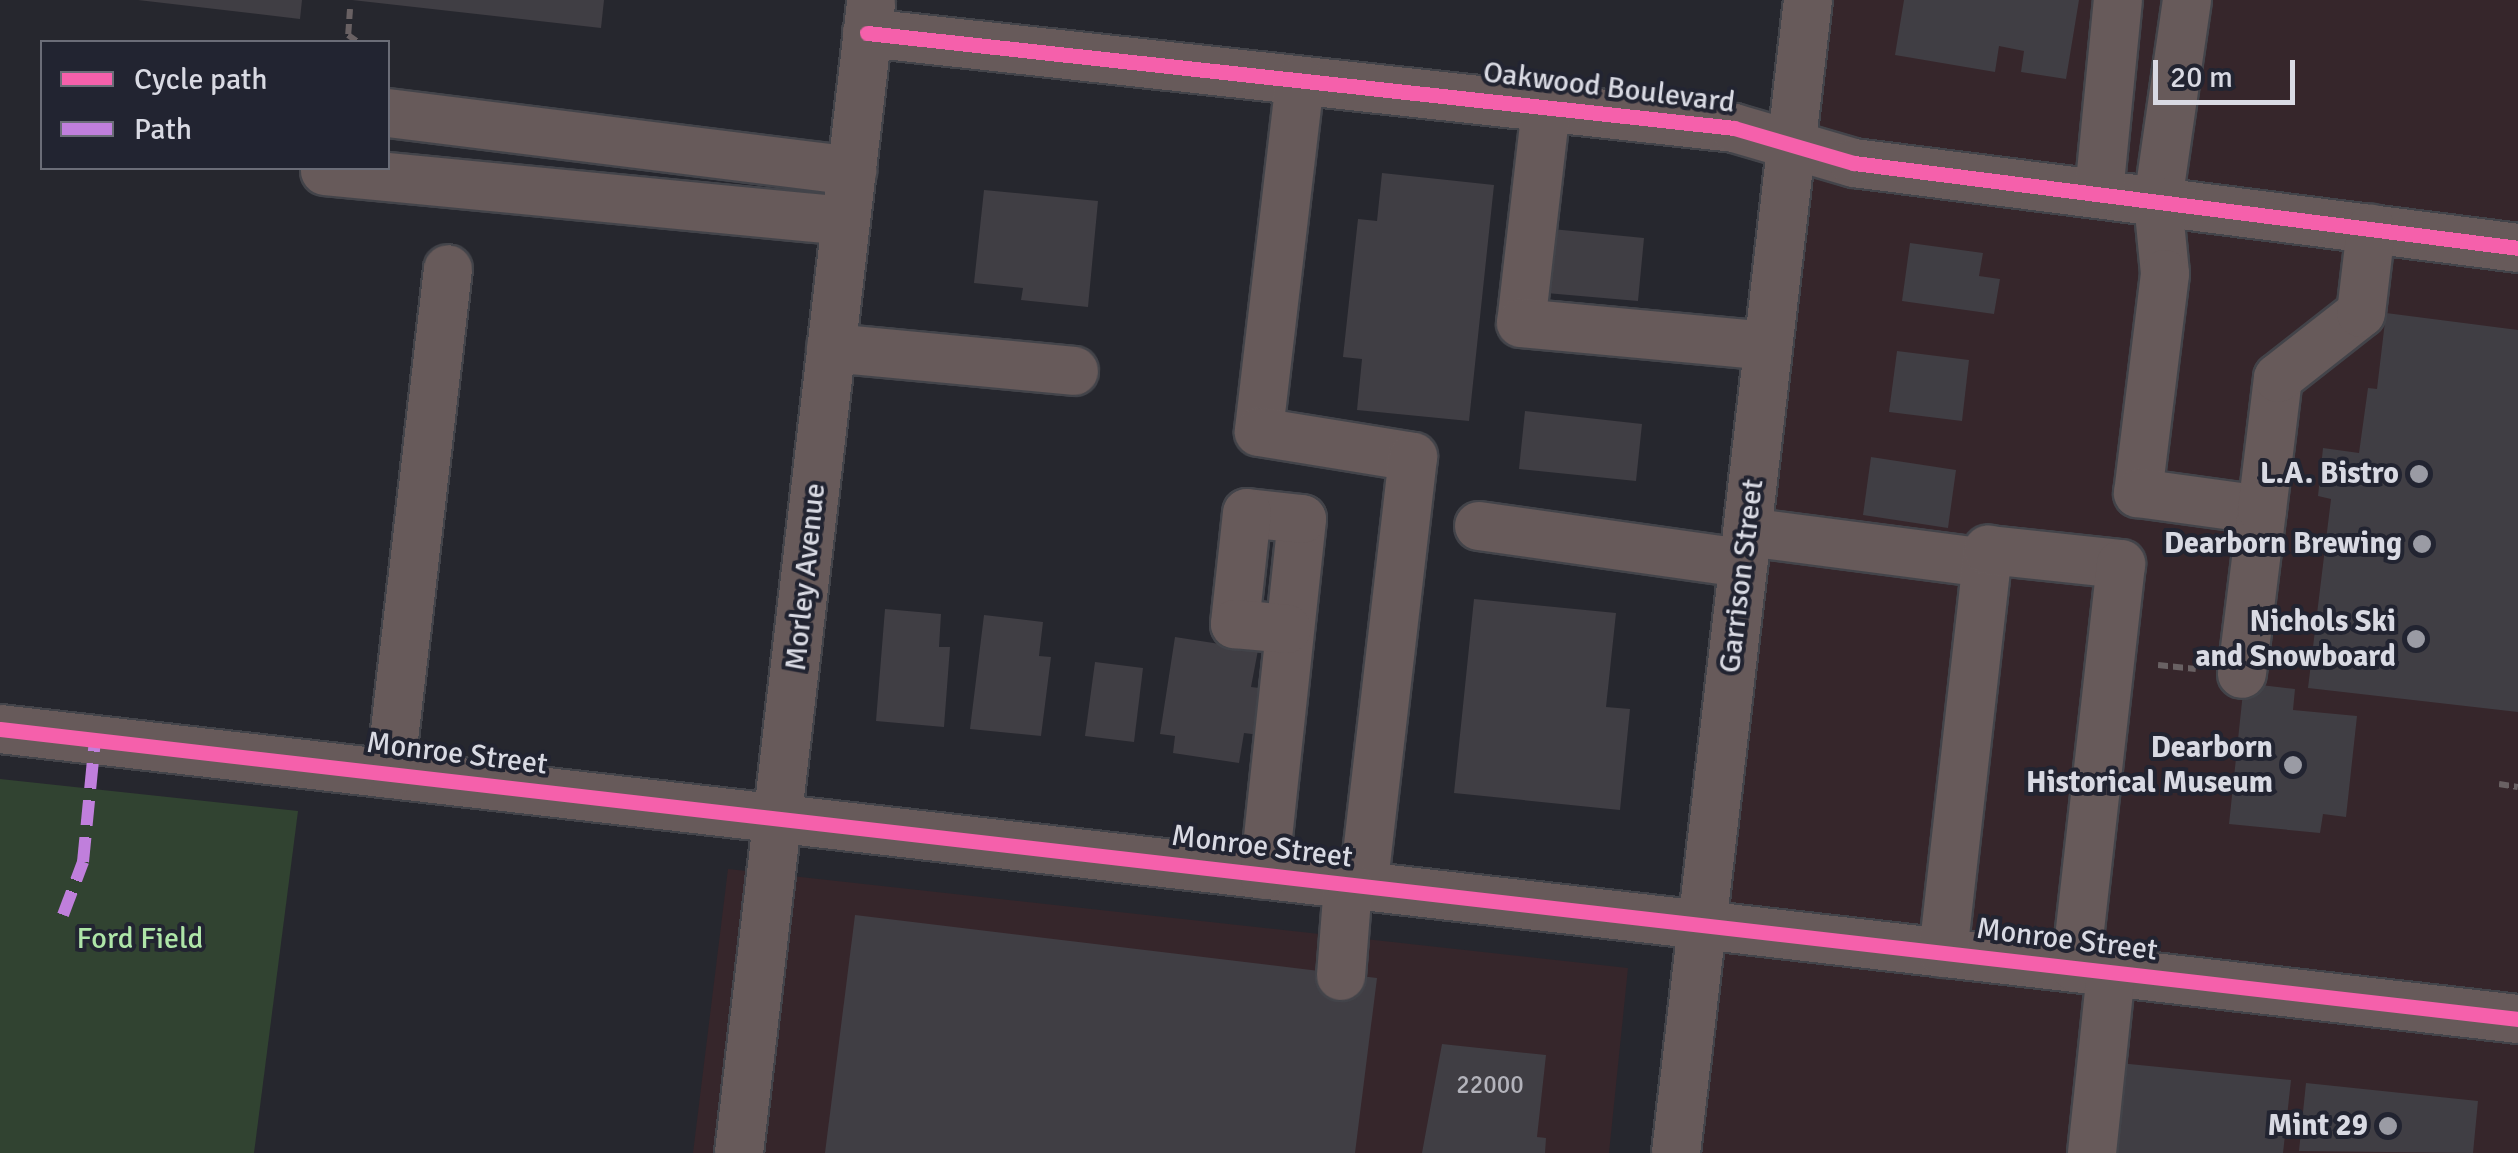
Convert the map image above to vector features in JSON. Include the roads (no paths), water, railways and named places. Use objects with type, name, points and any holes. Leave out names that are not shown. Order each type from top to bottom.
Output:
[{"type":"street","name":"Garrison Street","points":[[1676,1153],[1808,0]]},
{"type":"street","points":[[2099,193],[2118,0]]},
{"type":"street","points":[[2187,0],[2158,202],[2165,274],[2138,493],[2262,510]]},
{"type":"street","name":"Oakwood Boulevard","points":[[869,16],[1300,81],[1734,128],[1854,163],[2518,248]]},
{"type":"street","name":"Morley Avenue","points":[[740,1153],[869,16]]},
{"type":"street","points":[[1300,81],[1259,432],[1413,457],[1341,976]]},
{"type":"street","points":[[1546,108],[1520,323],[1768,346]]},
{"type":"street","points":[[390,113],[852,171]]},
{"type":"street","points":[[325,171],[846,221]]},
{"type":"street","points":[[2220,672],[2262,510],[2278,378],[2361,313],[2372,230]]},
{"type":"street","points":[[390,774],[448,268]]},
{"type":"street","points":[[832,348],[1074,371]]},
{"type":"street","points":[[1480,526],[1986,563]]},
{"type":"street","points":[[1943,953],[1988,550],[2120,564],[2093,970],[2092,1153]]},
{"type":"street","points":[[1264,875],[1288,630]]},
{"type":"street","name":"Monroe Street","points":[[0,729],[2518,1020]]},
{"type":"place","name":"L.A. Bistro","points":[[2419,474]]},
{"type":"place","name":"Dearborn Brewing","points":[[2422,544]]},
{"type":"place","name":"Nichols Ski and Snowboard","points":[[2416,639]]},
{"type":"place","name":"Dearborn Historical Museum","points":[[2293,765]]},
{"type":"place","name":"Mint 29","points":[[2388,1126]]},
{"type":"park label","name":"Ford Field","points":[[140,939]]}]
